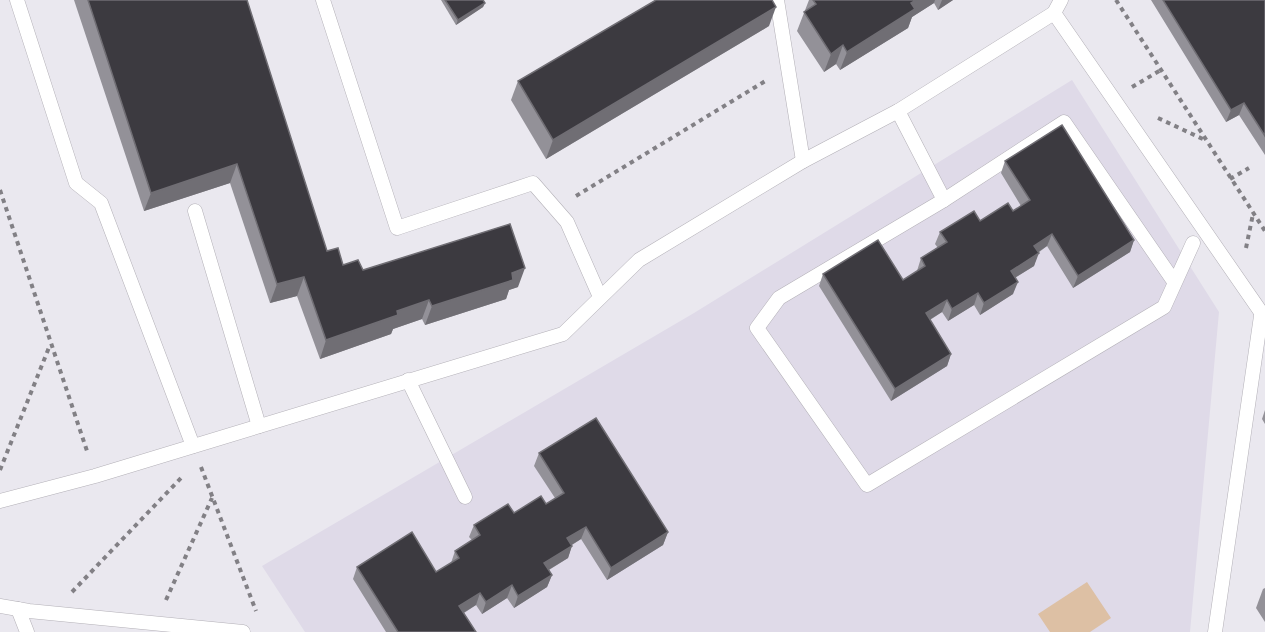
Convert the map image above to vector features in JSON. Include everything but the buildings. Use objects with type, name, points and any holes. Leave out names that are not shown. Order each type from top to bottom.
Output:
[{"type":"lane","points":[[17,0],[76,183],[101,203],[193,446]]},
{"type":"lane","points":[[323,0],[397,228],[533,183],[567,222],[600,297]]},
{"type":"lane","points":[[777,0],[803,161]]},
{"type":"lane","points":[[0,501],[95,476],[563,334],[639,260],[803,161],[898,111],[1054,13],[1061,0]]},
{"type":"lane","points":[[1054,13],[1263,317],[1215,632]]},
{"type":"lane","points":[[898,111],[944,200]]},
{"type":"lane","points":[[1175,283],[1064,122],[944,200],[779,298],[757,328],[867,485],[1164,307],[1175,283],[1193,243]]},
{"type":"lane","points":[[195,211],[259,426]]},
{"type":"lane","points":[[408,380],[465,497]]},
{"type":"lane","points":[[0,606],[52,614],[243,632]]},
{"type":"lane","points":[[18,609],[27,632]]},
{"type":"path","points":[[1116,0],[1265,231]]},
{"type":"path","points":[[555,208],[787,68]]},
{"type":"path","points":[[1113,98],[1161,70]]},
{"type":"path","points":[[1230,179],[1249,168]]},
{"type":"path","points":[[0,190],[95,476]]},
{"type":"path","points":[[0,470],[51,344]]},
{"type":"path","points":[[193,446],[255,609]]},
{"type":"path","points":[[52,614],[198,460]]},
{"type":"path","points":[[156,623],[212,497]]},
{"type":"shaded area","points":[[1072,80],[1219,312],[1190,632],[305,632],[262,566],[694,313]]},
{"type":"shaded area","points":[[1087,582],[1111,618],[1090,632],[1050,632],[1038,614]]}]
